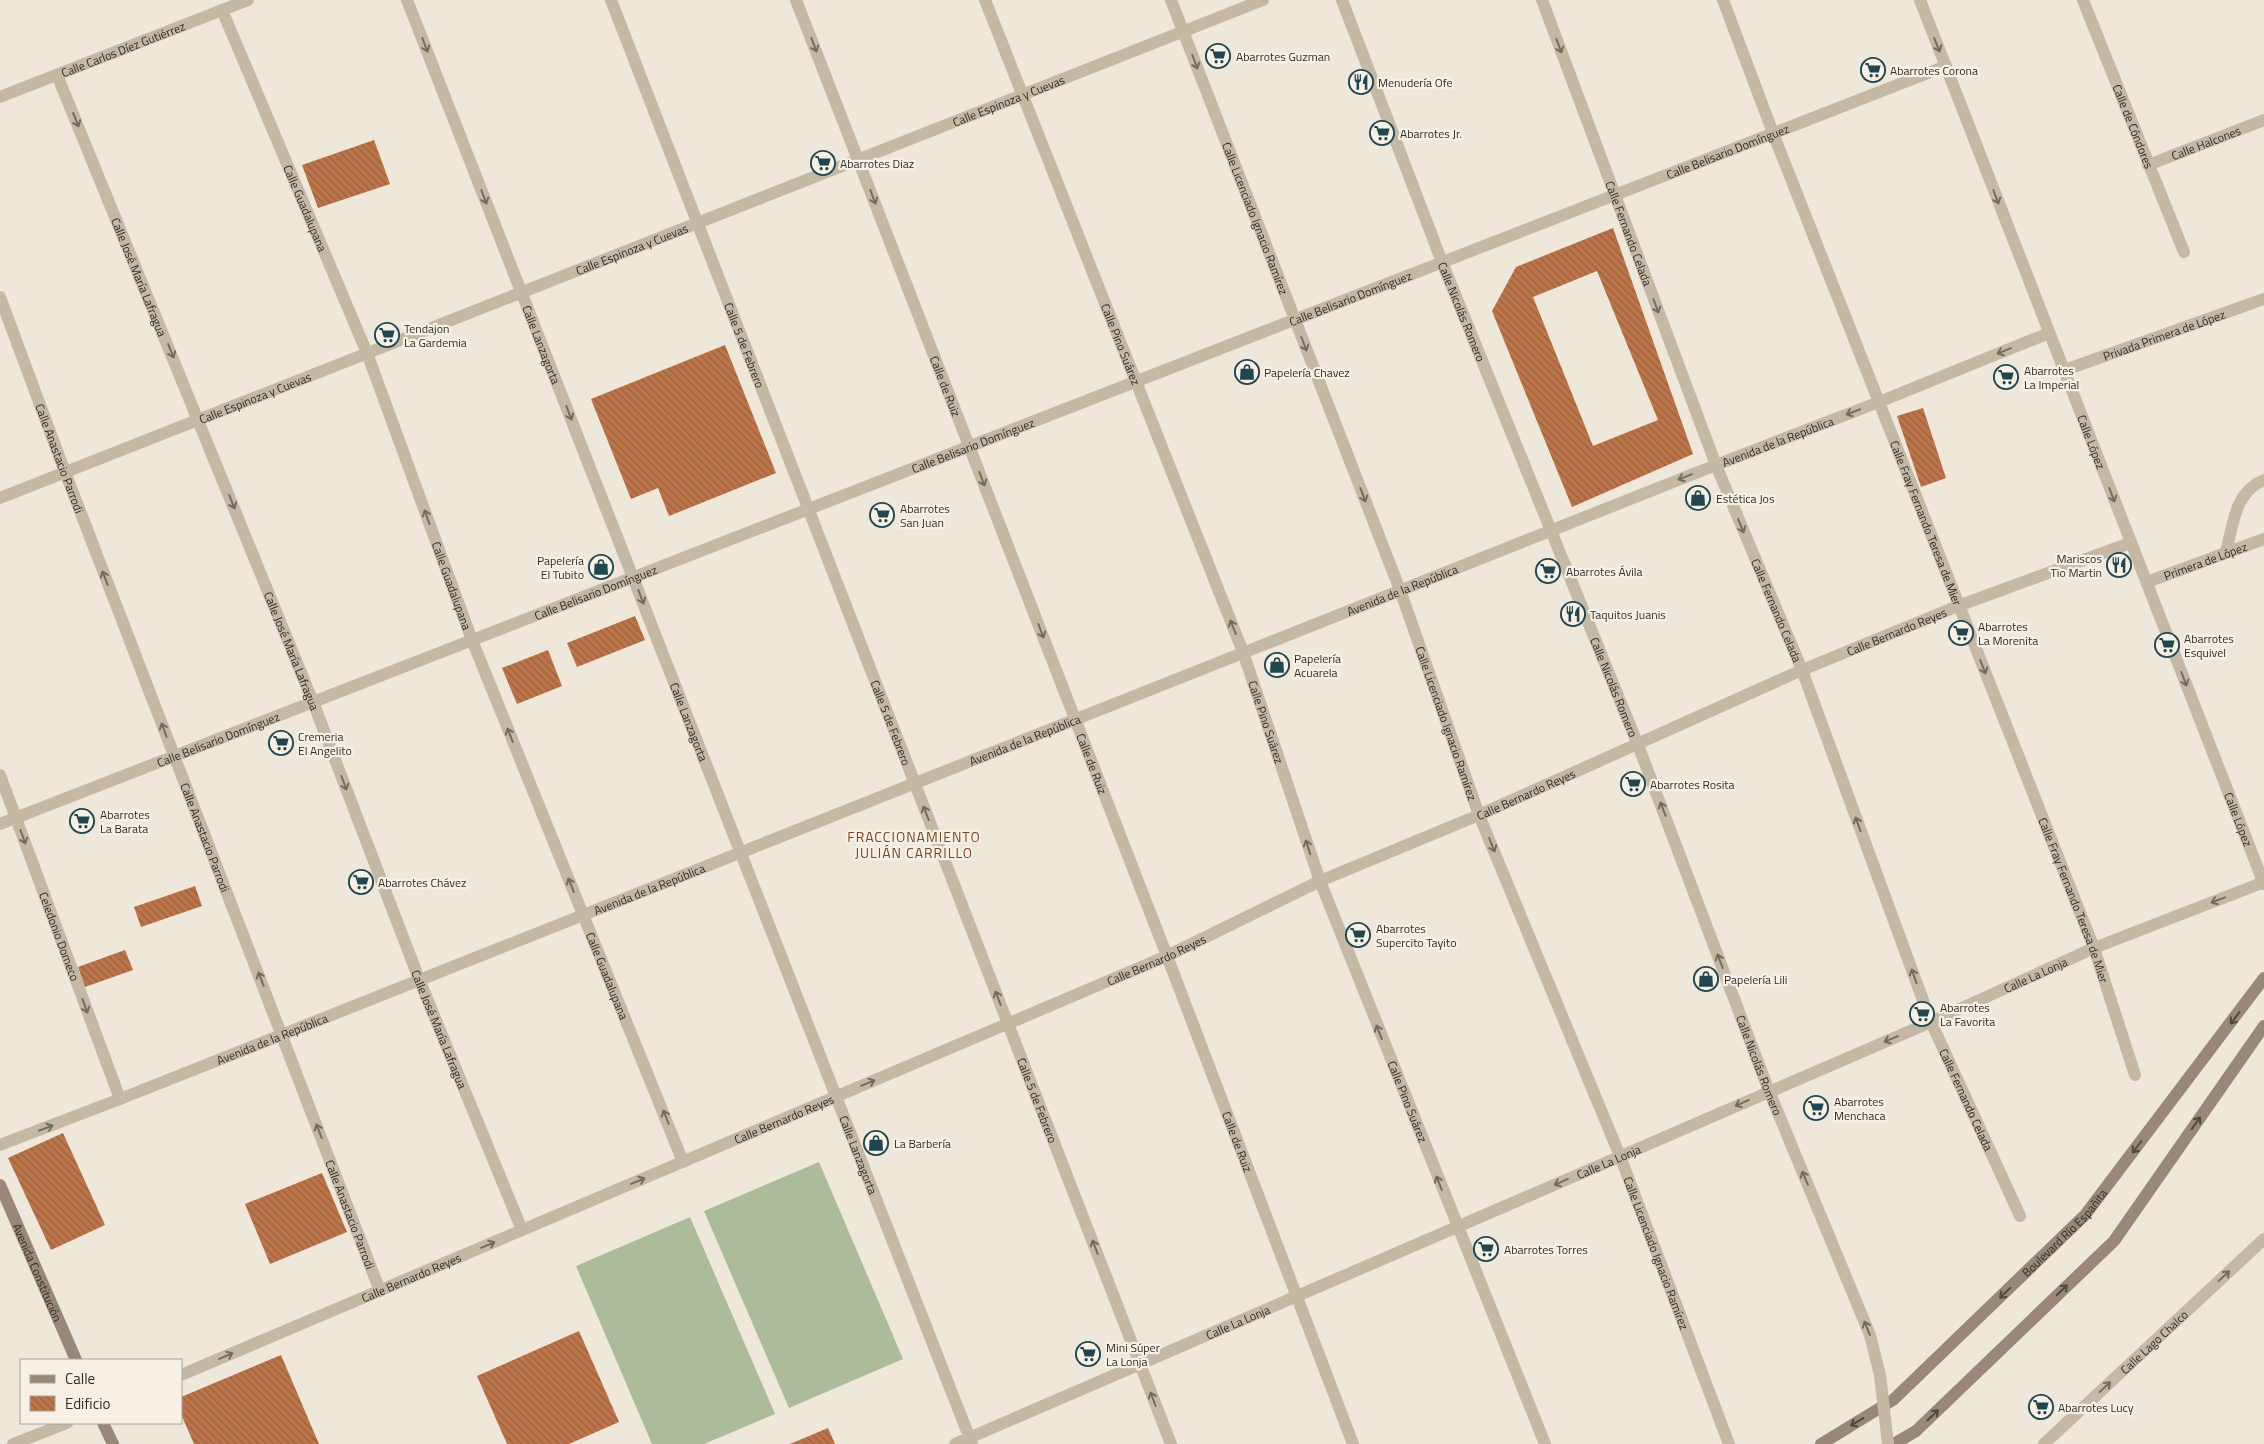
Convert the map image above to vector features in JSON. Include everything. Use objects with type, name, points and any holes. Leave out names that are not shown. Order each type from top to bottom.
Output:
[{"type":"main road","name":"Boulevard Río Españita","points":[[1821,1444],[1893,1400],[2085,1215],[2264,978]]},
{"type":"main road","points":[[1894,1444],[1916,1431],[2114,1241],[2264,1026]]},
{"type":"main road","name":"Avenida Constitución","points":[[0,1185],[76,1359]]},
{"type":"main road","points":[[103,1424],[113,1444]]},
{"type":"street","name":"Calle Carlos Díez Gutiérrez","points":[[0,97],[248,0]]},
{"type":"street","name":"Calle Lanzagorta","points":[[407,0],[971,1441]]},
{"type":"street","name":"Calle 5 de Febrero","points":[[611,0],[1171,1444]]},
{"type":"street","name":"Calle de Ruiz","points":[[796,0],[1167,956],[1353,1444]]},
{"type":"street","name":"Calle Pino Suárez","points":[[985,0],[1243,652],[1320,881],[1457,1228],[1545,1444]]},
{"type":"street","name":"Calle Licenciado Ignacio Ramírez","points":[[1170,0],[1400,590],[1479,815],[1620,1156],[1729,1444]]},
{"type":"street","name":"Calle Espinoza y Cuevas","points":[[0,498],[1263,0]]},
{"type":"street","name":"Calle Nicolás Romero","points":[[1342,0],[1442,262],[1638,745],[1769,1091],[1870,1335],[1880,1375],[1888,1444]]},
{"type":"street","name":"Calle Fernando Celada","points":[[1542,0],[1613,195],[1716,465],[1802,670],[1931,1022],[2020,1216]]},
{"type":"street","name":"Calle Fray Fernando Teresa de Mier","points":[[1723,0],[1958,606],[2094,948],[2135,1075]]},
{"type":"street","name":"Calle López","points":[[1920,0],[2264,883]]},
{"type":"street","name":"Calle de Cóndores","points":[[2083,0],[2184,252]]},
{"type":"street","name":"Calle Guadalupana","points":[[222,10],[367,353],[472,640],[683,1162]]},
{"type":"street","name":"Calle Belisario Domínguez","points":[[0,824],[1946,66]]},
{"type":"street","name":"Calle José María Lafragua","points":[[58,75],[313,702],[419,979],[522,1230]]},
{"type":"street","name":"Calle Halcones","points":[[2148,165],[2264,120]]},
{"type":"street","name":"Calle Anastacio Parrodi","points":[[0,297],[64,472],[380,1291]]},
{"type":"street","name":"Privada Primera de López","points":[[2065,370],[2264,299]]},
{"type":"street","name":"Avenida de la República","points":[[0,1145],[1879,402],[2049,333]]},
{"type":"street","points":[[2226,552],[2239,501],[2254,484],[2264,480]]},
{"type":"street","name":"Primera de López","points":[[2146,582],[2264,539]]},
{"type":"street","name":"Calle Bernardo Reyes","points":[[182,1375],[1167,956],[1320,881],[1479,815],[1802,670],[1958,606],[2130,543]]},
{"type":"street","name":"Celedonio Domeco","points":[[0,775],[120,1099]]},
{"type":"street","name":"Calle La Lonja","points":[[955,1444],[971,1441],[1140,1364],[1931,1022],[2094,948],[2264,883]]},
{"type":"street","name":"Calle Lago Chalco","points":[[2044,1444],[2264,1239]]},
{"type":"street","points":[[13,1444],[65,1424]]},
{"type":"green space","points":[[819,1162],[903,1359],[789,1408],[704,1211]]},
{"type":"green space","points":[[690,1217],[775,1414],[704,1444],[652,1444],[576,1266]]},
{"type":"building","points":[[374,140],[390,184],[318,208],[302,165]]},
{"type":"building","points":[[1613,228],[1693,454],[1572,507],[1492,311],[1516,267]],"holes":[[[1597,271],[1658,420],[1593,446],[1533,297]]]},
{"type":"building","points":[[725,345],[776,473],[669,516],[658,488],[631,499],[591,399]]},
{"type":"building","points":[[1923,408],[1946,478],[1921,487],[1897,416]]},
{"type":"building","points":[[635,616],[645,640],[577,667],[567,643]]},
{"type":"building","points":[[548,650],[562,686],[517,704],[502,668]]},
{"type":"building","points":[[195,886],[202,906],[141,927],[134,907]]},
{"type":"building","points":[[125,950],[133,970],[85,987],[78,967]]},
{"type":"building","points":[[63,1133],[105,1225],[51,1250],[8,1158]]},
{"type":"building","points":[[322,1173],[347,1232],[270,1264],[245,1204]]},
{"type":"building","points":[[579,1331],[619,1422],[569,1444],[507,1444],[477,1376]]},
{"type":"building","points":[[281,1355],[319,1444],[194,1444],[182,1416],[182,1397]]},
{"type":"building","points":[[828,1428],[835,1444],[790,1444]]},
{"type":"place","name":"Abarrotes Guzman","points":[[1218,56]]},
{"type":"place","name":"Abarrotes Corona","points":[[1873,70]]},
{"type":"place","name":"Menudería Ofe","points":[[1361,82]]},
{"type":"place","name":"Abarrotes Jr.","points":[[1382,133]]},
{"type":"place","name":"Abarrotes Diaz","points":[[823,163]]},
{"type":"place","name":"Tendajon La Gardemia","points":[[387,335]]},
{"type":"place","name":"Papelería Chavez","points":[[1247,372]]},
{"type":"place","name":"Abarrotes La Imperial","points":[[2006,377]]},
{"type":"place","name":"Estética Jos","points":[[1698,498]]},
{"type":"place","name":"Abarrotes San Juan","points":[[882,515]]},
{"type":"place","name":"Mariscos Tio Martin","points":[[2119,565]]},
{"type":"place","name":"Papelería El Tubito","points":[[601,567]]},
{"type":"place","name":"Abarrotes Ávila","points":[[1548,571]]},
{"type":"place","name":"Taquitos Juanis","points":[[1573,614]]},
{"type":"place","name":"Abarrotes La Morenita","points":[[1961,633]]},
{"type":"place","name":"Abarrotes Esquivel","points":[[2167,645]]},
{"type":"place","name":"Papelería Acuarela","points":[[1277,665]]},
{"type":"place","name":"Cremeria El Angelito","points":[[281,743]]},
{"type":"place","name":"Abarrotes Rosita","points":[[1633,784]]},
{"type":"place","name":"Abarrotes La Barata","points":[[82,821]]},
{"type":"place","name":"Abarrotes Chávez","points":[[361,882]]},
{"type":"place","name":"Abarrotes Supercito Tayito","points":[[1358,935]]},
{"type":"place","name":"Papelería Lili","points":[[1706,979]]},
{"type":"place","name":"Abarrotes La Favorita","points":[[1922,1014]]},
{"type":"place","name":"Abarrotes Menchaca","points":[[1816,1108]]},
{"type":"place","name":"La Barbería","points":[[876,1143]]},
{"type":"place","name":"Abarrotes Torres","points":[[1486,1249]]},
{"type":"place","name":"Mini Súper La Lonja","points":[[1088,1354]]},
{"type":"place","name":"Abarrotes Lucy","points":[[2041,1407]]},
{"type":"district","name":"FRACCIONAMIENTO JULIÁN CARRILLO","points":[[914,844]]}]
